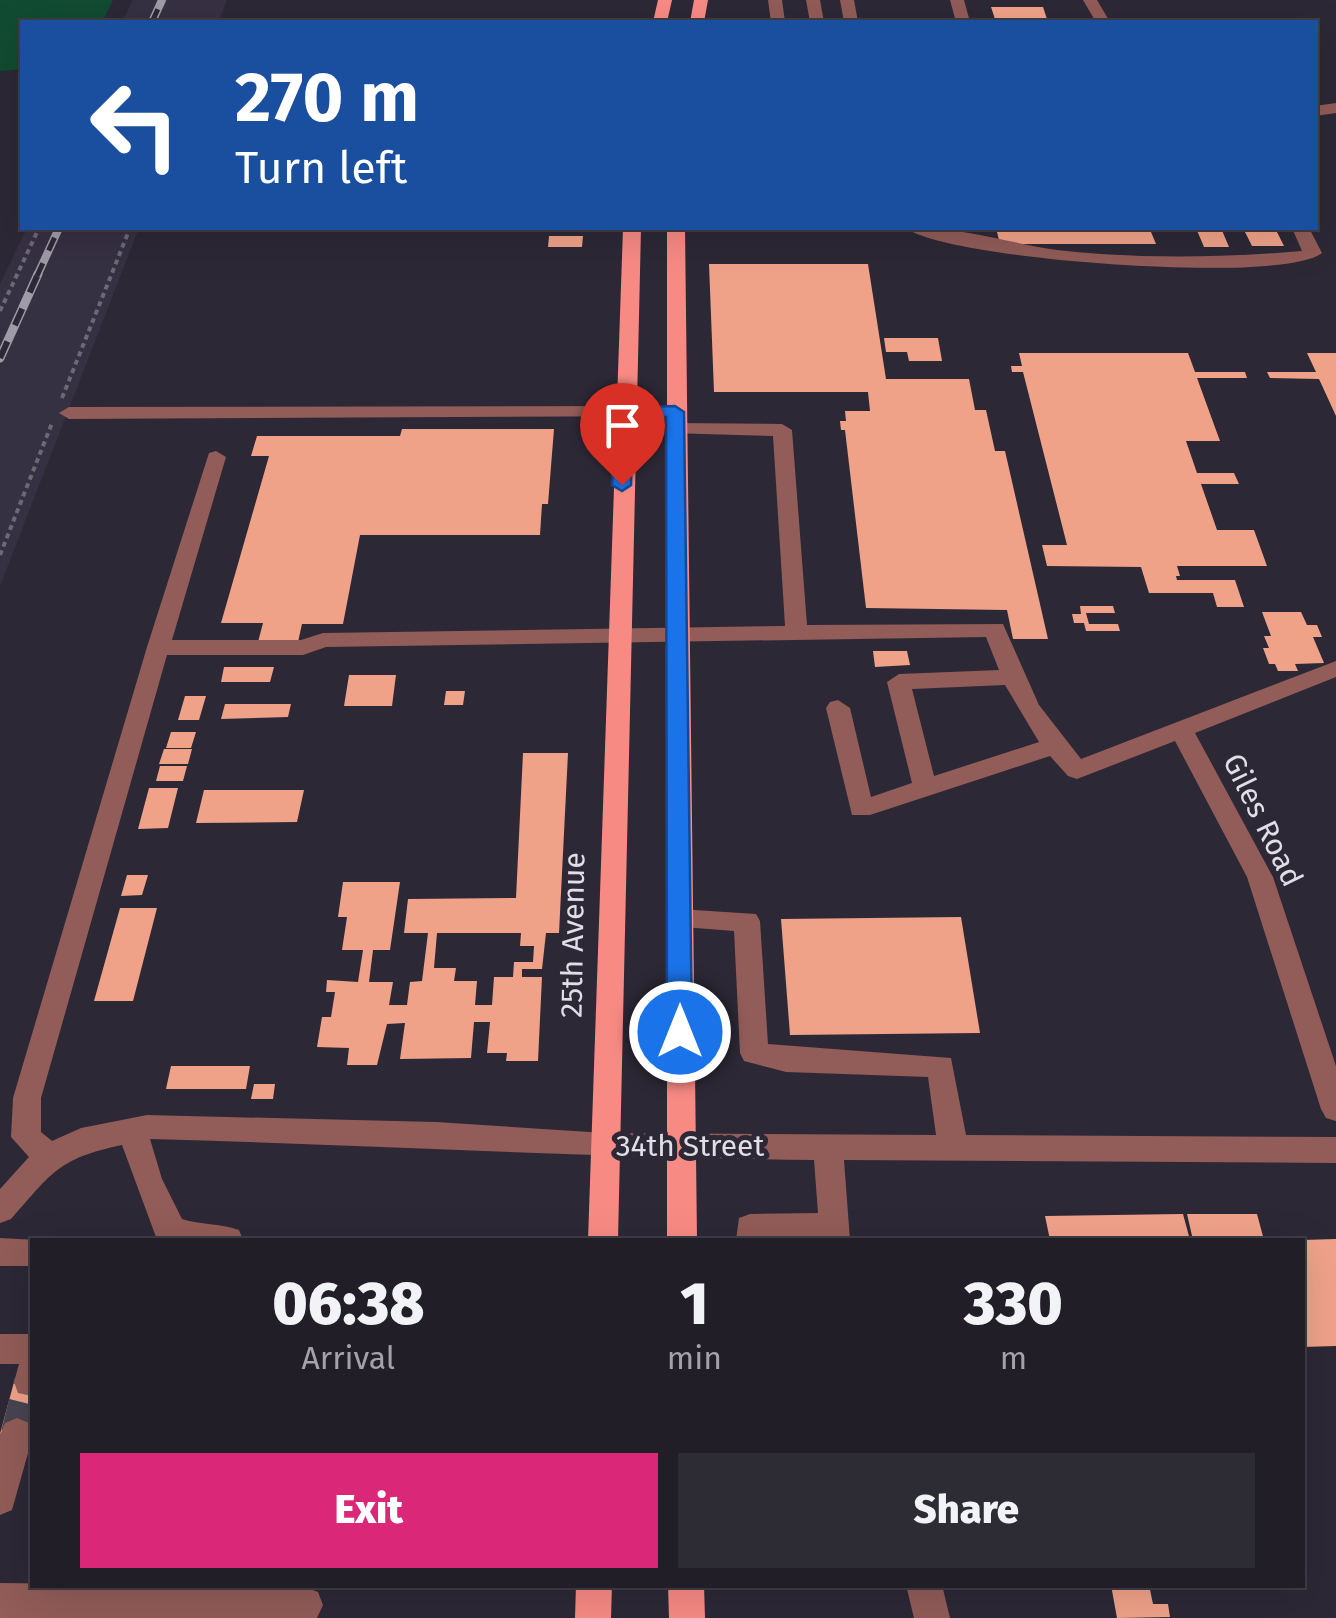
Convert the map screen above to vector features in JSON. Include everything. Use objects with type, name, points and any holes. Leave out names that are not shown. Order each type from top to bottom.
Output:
[{"type":"main road","name":"25th Avenue","points":[[633,230],[652,256],[675,420],[682,1238]]},
{"type":"main road","name":"25th Avenue","points":[[602,1238],[624,412],[652,256],[674,230]]},
{"type":"main road","points":[[593,1618],[594,1588]]},
{"type":"main road","points":[[686,1588],[687,1618]]},
{"type":"street","points":[[932,230],[966,234],[1058,258],[1288,258],[1313,253],[1302,230]]},
{"type":"street","points":[[69,413],[624,412],[782,430],[795,571],[796,633]]},
{"type":"street","points":[[0,1210],[49,1156],[26,1137],[27,1098],[216,457]]},
{"type":"street","points":[[158,647],[304,648],[323,640],[564,637],[618,631],[994,629],[1011,678],[1052,746],[1077,770],[1336,669]]},
{"type":"street","points":[[925,788],[900,682],[1011,678]]},
{"type":"street","points":[[838,708],[861,809],[1052,746]]},
{"type":"street","name":"Giles Road","points":[[1182,732],[1260,877],[1336,1109]]},
{"type":"street","points":[[679,919],[747,921],[754,1053],[786,1060],[940,1066],[952,1149]]},
{"type":"street","points":[[132,1130],[148,1182],[166,1214],[167,1227],[198,1238]]},
{"type":"street","name":"34th Street","points":[[49,1156],[81,1141],[132,1130],[436,1134],[605,1146],[1336,1150]]},
{"type":"street","points":[[750,1238],[750,1228],[834,1233],[828,1148]]},
{"type":"street","points":[[0,1252],[30,1252]]},
{"type":"street","points":[[0,1349],[30,1349]]},
{"type":"street","points":[[0,1498],[17,1434]]},
{"type":"street","points":[[925,1588],[932,1618]]},
{"type":"street","points":[[0,1601],[66,1610],[306,1603]]},
{"type":"path","points":[[0,311],[39,230]]},
{"type":"path","points":[[0,554],[129,230]]},
{"type":"shaded area","points":[[133,0],[227,0],[219,20],[123,20]]},
{"type":"shaded area","points":[[26,230],[138,230],[0,586],[0,284]]},
{"type":"green space","points":[[0,0],[113,0],[103,20],[20,20],[20,69],[0,71]]},
{"type":"building","points":[[991,7],[1043,7],[1047,20],[995,20]]},
{"type":"building","points":[[996,230],[1179,232],[1151,232],[1156,244],[1000,244]]},
{"type":"building","points":[[1197,230],[1222,230],[1229,247],[1204,247]]},
{"type":"building","points":[[1244,230],[1276,230],[1284,246],[1252,246]]},
{"type":"building","points":[[549,236],[583,236],[582,247],[548,247]]},
{"type":"building","points":[[709,264],[868,264],[886,379],[969,379],[975,410],[986,410],[995,451],[1005,451],[1048,639],[1013,639],[1007,610],[866,608],[845,430],[841,430],[840,421],[846,421],[845,411],[870,411],[868,392],[714,392]]},
{"type":"building","points":[[884,338],[938,338],[942,361],[909,361],[907,352],[886,352]]},
{"type":"building","points":[[1019,353],[1188,353],[1195,372],[1245,372],[1247,378],[1197,378],[1220,441],[1186,441],[1197,473],[1234,473],[1239,484],[1201,484],[1217,530],[1254,530],[1267,566],[1177,566],[1180,576],[1176,576],[1177,580],[1235,580],[1244,607],[1217,607],[1213,593],[1149,593],[1141,567],[1047,566],[1042,545],[1067,545],[1023,372],[1012,372],[1011,366],[1022,366]]},
{"type":"building","points":[[1307,353],[1336,353],[1336,416],[1319,379],[1270,378],[1267,372],[1316,372]]},
{"type":"building","points":[[402,429],[554,429],[548,504],[542,504],[540,535],[360,535],[343,624],[302,624],[298,642],[258,642],[263,623],[221,623],[269,456],[251,456],[257,436],[400,436]]},
{"type":"building","points":[[1080,606],[1113,606],[1115,613],[1086,613],[1089,624],[1118,624],[1120,631],[1086,631],[1084,623],[1074,623],[1072,614],[1081,614]]},
{"type":"building","points":[[1262,612],[1301,612],[1307,625],[1317,625],[1322,637],[1313,637],[1324,663],[1295,664],[1298,671],[1278,671],[1275,664],[1269,664],[1263,648],[1269,648],[1264,636],[1271,636]]},
{"type":"building","points":[[873,651],[907,651],[910,665],[875,667]]},
{"type":"building","points":[[224,667],[274,667],[270,682],[221,682]]},
{"type":"building","points":[[349,675],[396,675],[392,706],[344,706]]},
{"type":"building","points":[[446,691],[465,691],[463,705],[444,705]]},
{"type":"building","points":[[185,696],[206,696],[199,720],[178,720]]},
{"type":"building","points":[[225,704],[291,704],[288,717],[221,719]]},
{"type":"building","points":[[171,732],[196,732],[191,748],[166,748]]},
{"type":"building","points":[[164,749],[192,749],[188,764],[159,764]]},
{"type":"building","points":[[523,753],[568,753],[559,933],[546,933],[542,969],[522,969],[522,977],[542,977],[538,1061],[506,1061],[507,1053],[487,1053],[490,1022],[474,1022],[471,1058],[400,1059],[405,1023],[387,1024],[377,1065],[347,1065],[349,1048],[317,1047],[322,1017],[331,1017],[335,992],[326,992],[327,980],[358,982],[363,950],[342,950],[347,917],[338,917],[343,882],[400,882],[390,950],[373,950],[369,982],[393,982],[389,1005],[407,1005],[410,982],[422,981],[428,933],[404,933],[408,899],[516,898]],"holes":[[[437,933],[521,933],[520,946],[534,946],[533,962],[514,962],[513,977],[494,977],[492,1005],[475,1005],[477,981],[454,981],[456,968],[434,968]]]},
{"type":"building","points":[[160,766],[187,766],[183,781],[156,781]]},
{"type":"building","points":[[149,788],[178,788],[168,828],[138,829]]},
{"type":"building","points":[[204,790],[304,790],[297,822],[196,823]]},
{"type":"building","points":[[127,875],[148,875],[142,895],[121,896]]},
{"type":"building","points":[[120,908],[157,908],[133,1001],[94,1001]]},
{"type":"building","points":[[961,917],[980,1033],[790,1035],[781,919]]},
{"type":"building","points":[[171,1066],[250,1066],[246,1089],[166,1089]]},
{"type":"building","points":[[254,1084],[275,1084],[273,1099],[251,1099]]},
{"type":"building","points":[[1183,1214],[1189,1238],[1050,1238],[1045,1216]]},
{"type":"building","points":[[1187,1214],[1257,1214],[1263,1238],[1193,1238]]},
{"type":"building","points":[[1336,1239],[1336,1346],[1305,1347],[1305,1240]]},
{"type":"building","points":[[14,1382],[30,1382],[30,1434],[0,1434]]},
{"type":"building","points":[[1112,1588],[1150,1588],[1153,1604],[1168,1604],[1170,1617],[1117,1618]]},
{"type":"tunnel","points":[[17,1434],[30,1382]]},
{"type":"railway","points":[[153,20],[162,0]]},
{"type":"railway","points":[[37,276],[58,230]]},
{"type":"railway","points":[[0,358],[38,274]]},
{"type":"route","points":[[622,485],[624,412],[675,412],[680,1032]]}]
